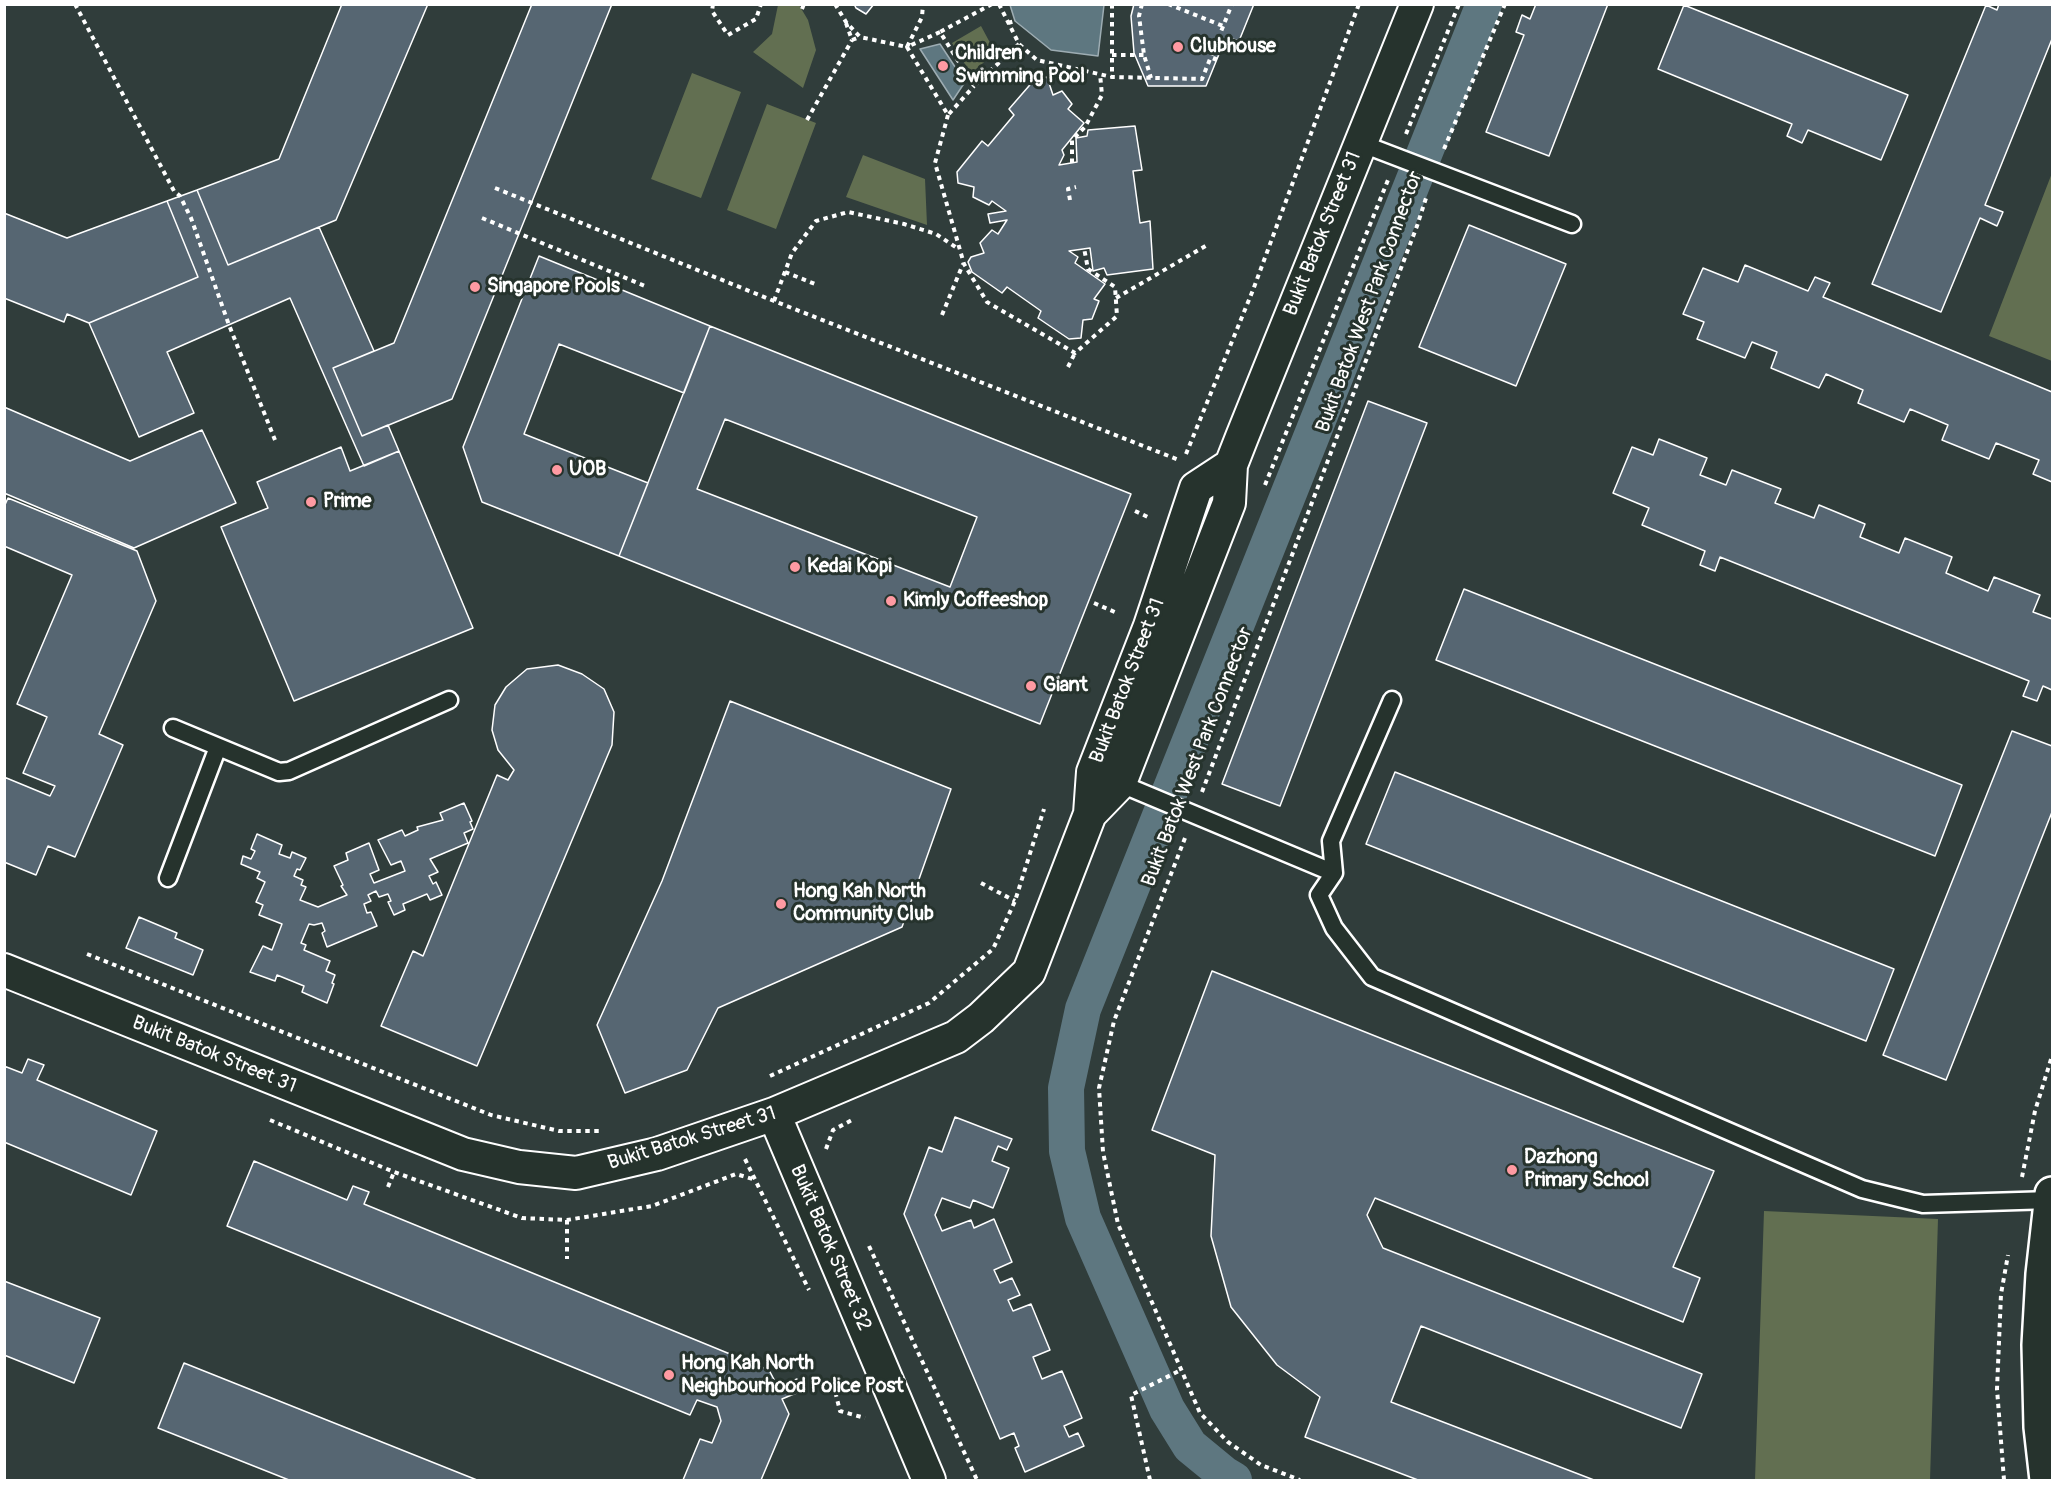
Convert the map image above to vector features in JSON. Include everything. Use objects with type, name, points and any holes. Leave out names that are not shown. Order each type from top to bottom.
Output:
[{"type":"main road","points":[[2047,1480],[2041,1427],[2039,1345],[2043,1274],[2052,1197]]},
{"type":"street","name":"Bukit Batok Street 31","points":[[4,970],[463,1154],[519,1167],[576,1173],[657,1154],[774,1114],[956,1037],[1003,998],[1029,972],[1090,814],[1229,503],[1232,465],[1417,4]]},
{"type":"street","name":"Bukit Batok Street 32","points":[[774,1114],[929,1480]]},
{"type":"lane","points":[[1360,143],[1572,224]]},
{"type":"lane","points":[[173,728],[279,772],[289,771],[449,700]]},
{"type":"lane","points":[[1392,700],[1331,840],[1334,873],[1319,895],[1334,928],[1371,977],[1862,1189],[1923,1204],[2052,1197]]},
{"type":"lane","points":[[168,878],[219,747]]},
{"type":"lane","points":[[1106,777],[1334,873]]},
{"type":"path","points":[[75,4],[174,191],[180,196],[191,218],[229,326],[275,440]]},
{"type":"path","points":[[713,4],[712,11],[728,35],[756,19],[761,4]]},
{"type":"path","points":[[802,9],[804,4]]},
{"type":"path","points":[[835,4],[846,22],[860,37]]},
{"type":"path","points":[[906,47],[922,17],[923,4]]},
{"type":"path","points":[[807,120],[852,40],[860,37],[906,47],[992,4]]},
{"type":"path","points":[[999,4],[1018,44],[1037,60],[1112,77],[1151,78],[1202,79],[1231,6],[1237,9]]},
{"type":"path","points":[[1112,4],[1112,77]]},
{"type":"path","points":[[1142,4],[1140,16],[1144,55],[1151,78]]},
{"type":"path","points":[[1168,4],[1223,26]]},
{"type":"path","points":[[1179,470],[1252,290],[1359,4]]},
{"type":"path","points":[[1261,494],[1400,159],[1459,4]]},
{"type":"path","name":"Bukit Batok West Park Connector","points":[[1300,1480],[1261,1465],[1228,1442],[1200,1413],[1118,1224],[1102,1152],[1100,1088],[1114,1020],[1417,226],[1430,170],[1505,4]]},
{"type":"path","points":[[1008,23],[1015,21]]},
{"type":"path","points":[[846,22],[852,40]]},
{"type":"path","points":[[940,32],[974,86]]},
{"type":"path","points":[[1018,44],[974,86],[948,115],[935,163],[958,248],[964,264],[987,302],[1075,353]]},
{"type":"path","points":[[1214,61],[1220,46],[1216,44]]},
{"type":"path","points":[[906,47],[948,115]]},
{"type":"path","points":[[1112,56],[1144,55]]},
{"type":"path","points":[[1072,163],[1072,140],[1085,127],[1102,95],[1100,75]]},
{"type":"path","points":[[1070,200],[1068,189],[1076,187]]},
{"type":"path","points":[[495,188],[774,302],[1183,461]]},
{"type":"path","points":[[774,302],[792,253],[816,221],[848,212],[904,224],[936,234],[958,248]]},
{"type":"path","points":[[482,219],[645,286]]},
{"type":"path","points":[[1116,298],[1209,244]]},
{"type":"path","points":[[1068,367],[1075,353],[1117,316],[1115,286],[1088,269],[1084,248]]},
{"type":"path","points":[[942,315],[964,264]]},
{"type":"path","points":[[785,272],[815,284]]},
{"type":"path","points":[[1135,511],[1158,521]]},
{"type":"path","points":[[1094,603],[1117,614],[1121,603]]},
{"type":"path","points":[[761,1081],[929,1003],[993,949],[1015,901],[1044,809]]},
{"type":"path","points":[[981,882],[1015,901]]},
{"type":"path","points":[[87,954],[491,1115],[559,1131],[607,1131]]},
{"type":"path","points":[[270,1120],[394,1172],[522,1218],[567,1220],[652,1206],[736,1174],[756,1180]]},
{"type":"path","points":[[826,1148],[829,1158]]},
{"type":"path","points":[[388,1187],[394,1172]]},
{"type":"path","points":[[567,1220],[567,1259]]},
{"type":"path","points":[[867,1240],[977,1480]]},
{"type":"path","points":[[1150,1480],[1131,1395],[1181,1370]]},
{"type":"path","points":[[850,1384],[839,1388],[836,1395],[840,1411],[872,1420]]},
{"type":"green space","points":[[778,5],[799,5],[808,20],[816,50],[803,88],[753,52],[772,34]]},
{"type":"green space","points":[[981,26],[995,52],[971,74],[952,43]]},
{"type":"green space","points":[[692,73],[741,92],[701,198],[651,179]]},
{"type":"green space","points":[[767,104],[816,123],[776,229],[727,210]]},
{"type":"green space","points":[[863,155],[925,179],[927,225],[846,197]]},
{"type":"green space","points":[[2052,173],[2052,361],[1989,336]]},
{"type":"green space","points":[[1764,1211],[1938,1219],[1930,1480],[1755,1480]]},
{"type":"water","points":[[1010,5],[1104,5],[1098,56],[1051,50],[1015,21]]},
{"type":"water","name":"Children Swimming Pool","points":[[940,44],[965,82],[953,100],[920,49]]},
{"type":"building","points":[[342,4],[428,4],[336,220],[228,265],[197,190],[279,159]]},
{"type":"building","points":[[532,4],[612,4],[452,399],[362,436],[333,368],[394,343]]},
{"type":"building","points":[[854,4],[874,4],[866,14]]},
{"type":"building","name":"Clubhouse","points":[[1134,4],[1254,4],[1239,41],[1226,37],[1206,86],[1148,86],[1134,53],[1131,16]]},
{"type":"building","points":[[1536,4],[1608,4],[1549,156],[1486,132],[1524,35],[1516,32],[1522,15],[1530,19]]},
{"type":"building","points":[[1999,4],[2052,4],[2052,39],[1985,205],[2003,212],[1997,226],[1980,218],[1941,312],[1872,284],[1986,5],[1997,10]]},
{"type":"building","points":[[1684,5],[1908,95],[1881,160],[1808,130],[1802,143],[1787,136],[1792,124],[1658,69]]},
{"type":"building","points":[[1047,77],[1053,95],[1062,91],[1072,104],[1068,109],[1084,123],[1062,150],[1064,155],[1059,165],[1077,162],[1076,138],[1087,136],[1088,130],[1135,126],[1142,170],[1133,171],[1140,223],[1150,221],[1153,269],[1107,275],[1104,268],[1093,271],[1090,248],[1069,251],[1078,257],[1075,263],[1105,284],[1094,299],[1099,301],[1092,319],[1083,320],[1081,338],[1069,339],[1038,318],[1041,311],[1007,287],[1002,293],[972,272],[968,262],[971,257],[984,253],[980,243],[992,230],[998,234],[1007,220],[990,223],[988,214],[1006,211],[992,201],[989,205],[973,197],[974,187],[958,183],[957,172],[982,141],[988,146],[1014,115],[1009,109],[1035,79]]},
{"type":"building","points":[[197,190],[228,265],[319,227],[374,351],[333,368],[362,436],[388,425],[399,451],[364,466],[290,298],[167,352],[194,413],[139,437],[89,323],[198,277],[167,201]]},
{"type":"building","points":[[167,201],[198,277],[89,323],[67,314],[64,322],[4,298],[4,213],[67,238]]},
{"type":"building","points":[[1469,225],[1566,264],[1516,386],[1419,347]]},
{"type":"building","points":[[539,256],[710,326],[684,393],[559,344],[524,434],[648,483],[619,556],[482,502],[463,447]]},
{"type":"building","points":[[1745,265],[1808,291],[1815,277],[1830,283],[1823,297],[2052,392],[2052,482],[2033,474],[2039,460],[1996,443],[1989,459],[1942,440],[1948,425],[1910,409],[1904,422],[1858,403],[1863,390],[1826,374],[1819,388],[1771,368],[1777,352],[1752,342],[1745,358],[1697,339],[1704,322],[1683,314],[1703,268],[1738,282]]},
{"type":"building","points":[[710,326],[1131,494],[1040,724],[619,556]],"holes":[[[725,419],[977,517],[950,587],[697,489]]]},
{"type":"building","points":[[1368,401],[1427,423],[1280,806],[1222,784]]},
{"type":"building","points":[[4,407],[130,461],[202,430],[236,503],[134,548],[4,493]]},
{"type":"building","points":[[1659,439],[1707,458],[1700,475],[1726,485],[1732,470],[1781,489],[1775,503],[1814,518],[1819,505],[1865,524],[1860,537],[1899,553],[1905,538],[1952,557],[1946,573],[1988,591],[1994,577],[2040,595],[2033,612],[2052,619],[2052,690],[2043,686],[2037,701],[2023,696],[2029,681],[1720,557],[1715,571],[1700,565],[1705,551],[1642,525],[1649,508],[1613,493],[1632,447],[1653,455]]},
{"type":"building","points":[[341,447],[350,471],[399,451],[473,628],[294,701],[221,527],[268,508],[257,482]]},
{"type":"building","points":[[8,498],[137,551],[156,601],[99,734],[123,745],[75,857],[48,846],[36,875],[4,862],[4,777],[50,796],[55,786],[23,773],[47,717],[17,704],[72,575],[4,546],[4,507]]},
{"type":"building","points":[[1464,589],[1962,785],[1935,856],[1436,660]]},
{"type":"building","points":[[558,665],[582,674],[604,689],[614,712],[612,745],[477,1066],[381,1026],[413,951],[423,956],[497,775],[508,780],[514,770],[498,750],[492,730],[495,705],[506,687],[527,669]]},
{"type":"building","name":"Hong Kah North Community Club","points":[[730,701],[951,789],[902,927],[718,1008],[687,1070],[625,1093],[597,1025],[662,881]]},
{"type":"building","points":[[2012,731],[2052,746],[2052,812],[1946,1080],[1883,1055]]},
{"type":"building","points":[[1395,772],[1894,969],[1866,1041],[1366,844]]},
{"type":"building","points":[[464,803],[473,829],[464,833],[468,843],[430,859],[438,872],[429,876],[433,884],[436,882],[442,895],[430,900],[427,894],[403,904],[405,910],[394,915],[388,902],[391,901],[388,894],[379,897],[376,891],[368,895],[371,901],[364,904],[367,913],[371,912],[377,926],[327,947],[322,933],[325,931],[322,923],[309,924],[301,943],[306,945],[304,950],[330,961],[326,971],[335,975],[327,1003],[302,992],[304,986],[277,975],[275,981],[250,972],[263,946],[272,950],[282,924],[259,915],[263,905],[256,902],[265,882],[257,878],[260,872],[241,864],[243,856],[251,859],[255,851],[251,849],[257,834],[282,845],[279,854],[290,858],[292,852],[306,858],[294,876],[303,880],[301,885],[306,887],[300,900],[318,907],[347,895],[334,866],[348,860],[346,853],[369,843],[379,870],[370,874],[374,883],[405,871],[401,861],[391,865],[378,840],[402,830],[405,836],[418,830],[417,827],[443,820],[440,813]]},
{"type":"building","points":[[139,917],[177,933],[175,938],[203,950],[193,975],[126,948]]},
{"type":"building","points":[[1212,971],[1714,1171],[1673,1267],[1700,1278],[1683,1322],[1375,1198],[1367,1215],[1383,1248],[1702,1374],[1681,1428],[1421,1326],[1391,1402],[1594,1480],[1418,1480],[1305,1437],[1320,1397],[1277,1365],[1231,1307],[1211,1236],[1215,1155],[1152,1130]]},
{"type":"building","points":[[28,1059],[44,1065],[37,1080],[157,1131],[131,1195],[4,1142],[4,1066],[22,1073]]},
{"type":"building","points":[[955,1117],[1012,1139],[1007,1150],[998,1146],[992,1161],[1009,1168],[993,1208],[973,1200],[970,1208],[942,1198],[935,1215],[942,1231],[971,1220],[974,1228],[994,1219],[1012,1262],[994,1270],[1000,1283],[1012,1278],[1020,1295],[1008,1300],[1013,1311],[1031,1304],[1050,1350],[1033,1357],[1042,1379],[1062,1371],[1082,1418],[1064,1426],[1069,1437],[1078,1433],[1084,1446],[1025,1472],[1015,1448],[1019,1446],[1014,1433],[1000,1439],[904,1214],[929,1147],[942,1152]]},
{"type":"building","points":[[254,1161],[347,1200],[353,1186],[369,1192],[364,1204],[769,1370],[778,1387],[797,1379],[801,1391],[782,1399],[789,1414],[761,1480],[683,1480],[700,1439],[712,1443],[721,1421],[717,1407],[697,1400],[690,1415],[227,1226]]},
{"type":"building","points":[[4,1281],[100,1318],[74,1383],[4,1355]]},
{"type":"building","points":[[184,1363],[477,1480],[289,1480],[158,1428]]},
{"type":"waterway","points":[[1234,1480],[1190,1446],[1167,1409],[1083,1218],[1067,1151],[1066,1088],[1083,1009],[1484,4]]},
{"type":"place","name":"Clubhouse","points":[[1178,47]]},
{"type":"place","name":"Children Swimming Pool","points":[[943,66]]},
{"type":"place","name":"Singapore Pools","points":[[475,287]]},
{"type":"place","name":"UOB","points":[[557,470]]},
{"type":"place","name":"Prime","points":[[311,502]]},
{"type":"place","name":"Kedai Kopi","points":[[795,567]]},
{"type":"place","name":"Kimly Coffeeshop","points":[[891,601]]},
{"type":"place","name":"Giant","points":[[1031,686]]},
{"type":"place","name":"Hong Kah North Community Club","points":[[781,904]]},
{"type":"place","name":"Dazhong Primary School","points":[[1512,1170]]},
{"type":"place","name":"Hong Kah North Neighbourhood Police Post","points":[[669,1375]]}]
